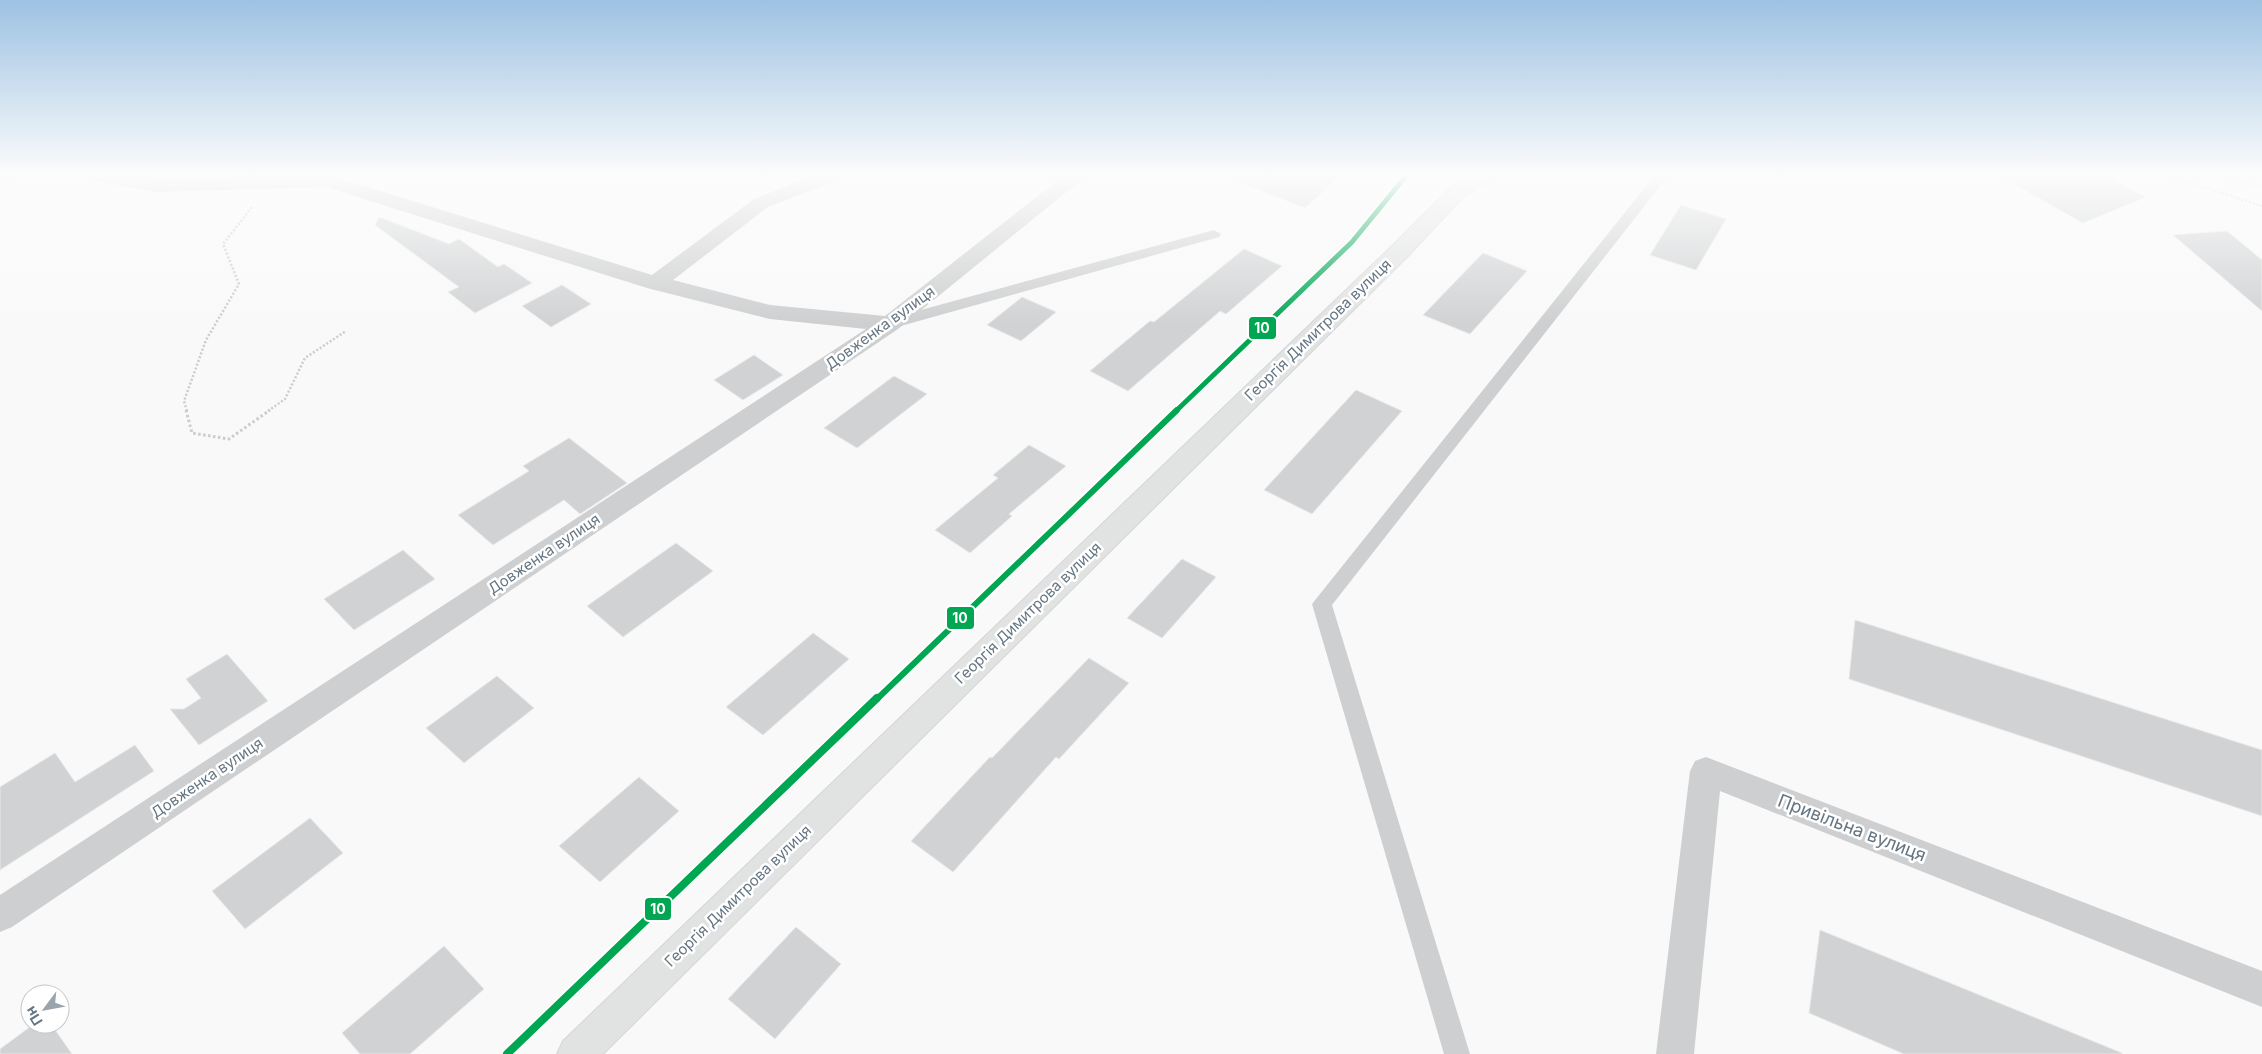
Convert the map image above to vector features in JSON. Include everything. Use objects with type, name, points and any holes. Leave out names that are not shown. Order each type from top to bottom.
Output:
[{"type":"street","points":[[469,225],[655,283],[770,312],[890,324]]},
{"type":"street","points":[[655,283],[732,225]]},
{"type":"street","name":"Довженка вулиця","points":[[0,915],[890,324],[1014,225]]},
{"type":"street","name":"Георгія Димитрова вулиця","points":[[576,1054],[1425,225]]},
{"type":"street","name":"Привільна вулиця","points":[[1675,1054],[1706,771],[2262,989]]},
{"type":"lane","points":[[1457,1054],[1322,604],[1622,225]]},
{"type":"lane","points":[[890,324],[1214,234]]},
{"type":"path","points":[[237,225],[223,244],[239,284],[206,340],[184,401],[192,434],[229,439],[286,399],[305,358],[346,331]]},
{"type":"building","points":[[375,225],[400,225],[449,244],[459,239],[498,267],[504,264],[532,283],[475,313],[448,292],[459,287]]},
{"type":"building","points":[[1668,225],[1722,225],[1696,270],[1650,255]]},
{"type":"building","points":[[2227,231],[2262,260],[2262,311],[2173,235]]},
{"type":"building","points":[[1244,249],[1282,266],[1226,314],[1220,311],[1128,391],[1090,371],[1150,321],[1154,322]]},
{"type":"building","points":[[1483,253],[1527,271],[1470,334],[1423,315]]},
{"type":"building","points":[[562,285],[591,304],[551,327],[522,306]]},
{"type":"building","points":[[1022,297],[1056,312],[1021,341],[987,325]]},
{"type":"building","points":[[754,355],[783,375],[743,400],[714,380]]},
{"type":"building","points":[[894,376],[927,394],[857,448],[824,428]]},
{"type":"building","points":[[1356,390],[1402,411],[1312,514],[1264,490]]},
{"type":"building","points":[[569,438],[627,483],[580,514],[564,500],[493,545],[458,515],[529,471],[523,466]]},
{"type":"building","points":[[1029,445],[1066,466],[1009,514],[1012,516],[970,553],[935,530],[998,478],[993,475]]},
{"type":"building","points":[[676,543],[713,571],[623,637],[587,606]]},
{"type":"building","points":[[403,550],[435,579],[354,630],[324,599]]},
{"type":"building","points":[[1182,559],[1216,577],[1162,638],[1127,618]]},
{"type":"building","points":[[1855,620],[2262,750],[2262,816],[1849,679]]},
{"type":"building","points":[[813,633],[849,659],[763,735],[726,707]]},
{"type":"building","points":[[227,654],[268,701],[199,745],[170,709],[184,709],[201,698],[186,679]]},
{"type":"building","points":[[1089,658],[1129,683],[1059,759],[1056,757],[953,872],[911,841],[990,757],[992,758]]},
{"type":"building","points":[[497,676],[534,708],[464,763],[426,728]]},
{"type":"building","points":[[135,745],[154,771],[0,870],[0,787],[55,753],[75,782]]},
{"type":"building","points":[[639,777],[679,811],[600,882],[559,846]]},
{"type":"building","points":[[310,818],[343,853],[245,929],[212,891]]},
{"type":"building","points":[[796,927],[841,964],[775,1039],[728,999]]},
{"type":"building","points":[[1820,930],[2122,1054],[1904,1054],[1809,1013]]},
{"type":"building","points":[[444,946],[484,989],[410,1054],[360,1054],[342,1033]]},
{"type":"building","points":[[20,1034],[58,1034],[72,1054],[0,1054],[0,1049]]},
{"type":"transit line","name":"10","points":[[507,1054],[1352,242],[1366,225]]}]
